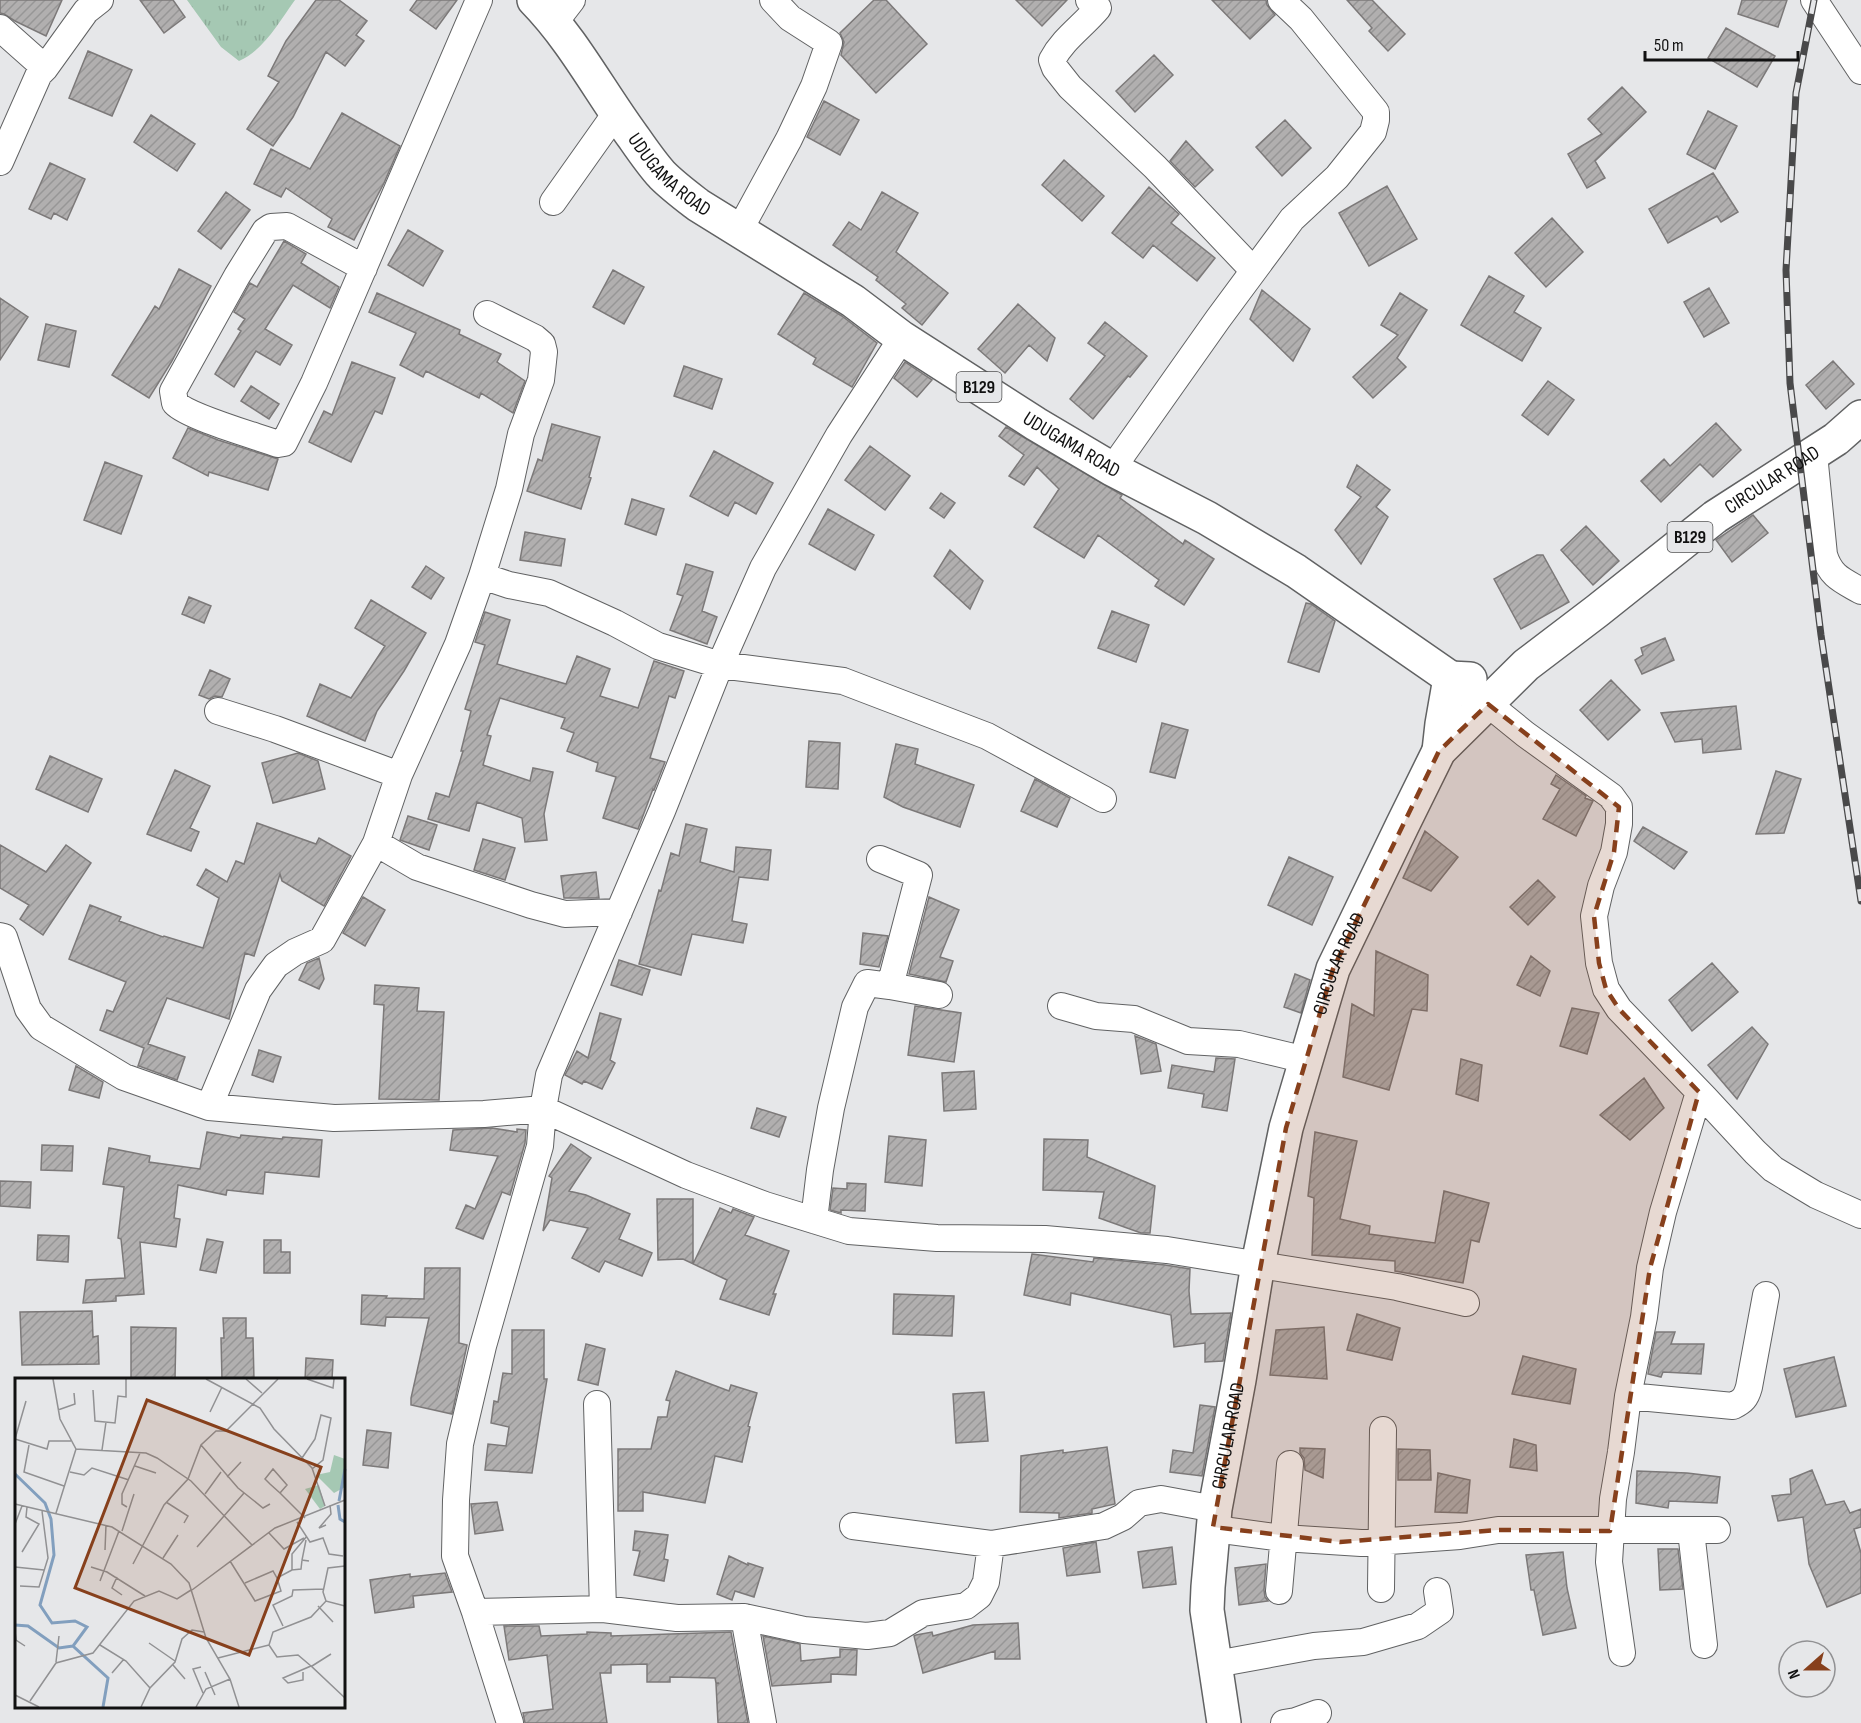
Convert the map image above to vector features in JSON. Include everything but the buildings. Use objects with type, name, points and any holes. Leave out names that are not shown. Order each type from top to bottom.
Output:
[{"type":"main road","name":"UDUGAMA ROAD","points":[[554,7],[616,113],[661,174],[677,189],[739,231],[853,301],[902,338],[1018,413],[1112,469],[1207,518],[1296,571],[1488,704]]},
{"type":"main road","name":"CIRCULAR ROAD","points":[[1224,1723],[1208,1610],[1214,1518],[1258,1264],[1286,1128],[1333,969],[1439,752],[1526,665],[1598,611],[1715,517],[1836,440],[1861,417]]},
{"type":"main road","points":[[1439,752],[1450,678],[1469,680],[1496,677],[1526,665]]},
{"type":"street","points":[[0,162],[39,74],[87,11],[100,0]]},
{"type":"street","points":[[364,268],[287,226],[272,227],[265,231],[237,276],[173,391],[175,403],[183,410],[221,424],[278,444],[284,443],[314,383],[364,268],[479,0]]},
{"type":"street","points":[[739,231],[814,86],[829,43],[790,18],[773,0]]},
{"type":"street","points":[[1112,469],[1253,270],[1292,219],[1337,177],[1373,132],[1376,112],[1308,10],[1281,0]]},
{"type":"street","points":[[1814,0],[1861,70]]},
{"type":"street","points":[[1098,3],[1058,47],[1052,60],[1055,68],[1070,87],[1155,167],[1253,270]]},
{"type":"street","points":[[0,28],[45,68]]},
{"type":"street","points":[[553,202],[616,113]]},
{"type":"street","points":[[209,1107],[258,990],[276,965],[295,952],[322,940],[376,843],[399,775],[458,644],[482,576],[508,489],[521,434],[541,380],[544,352],[542,344],[535,338],[487,314]]},
{"type":"street","points":[[510,1723],[476,1612],[455,1556],[456,1500],[460,1444],[483,1346],[540,1146],[549,1075],[687,751],[720,665],[763,568],[839,435],[902,338]]},
{"type":"street","points":[[1814,454],[1824,555],[1835,576],[1861,591]]},
{"type":"street","points":[[482,576],[509,585],[549,593],[615,623],[658,646],[720,665],[843,681],[987,736],[1103,799]]},
{"type":"street","points":[[1488,704],[1525,734],[1611,796],[1619,807],[1619,824],[1614,852],[1601,886],[1594,916],[1601,972],[1606,989],[1619,1009],[1773,1169],[1816,1195],[1861,1215]]},
{"type":"street","points":[[219,711],[399,775]]},
{"type":"street","points":[[376,843],[417,867],[531,905],[565,914],[619,912]]},
{"type":"street","points":[[880,859],[919,875],[891,986]]},
{"type":"street","points":[[0,936],[4,937],[28,1009],[41,1027],[124,1077],[209,1107],[334,1118],[484,1114],[543,1109],[686,1175],[765,1205],[849,1232],[937,1238],[1045,1239],[1167,1250],[1397,1287],[1466,1302]]},
{"type":"street","points":[[814,1220],[831,1108],[855,1007],[867,983],[939,995]]},
{"type":"street","points":[[1061,1006],[1096,1016],[1134,1019],[1188,1041],[1239,1044],[1306,1060]]},
{"type":"street","points":[[1622,1653],[1609,1562],[1613,1499],[1628,1396],[1644,1317],[1650,1268],[1699,1092]]},
{"type":"street","points":[[1628,1396],[1733,1406],[1740,1403],[1746,1397],[1749,1387],[1766,1295]]},
{"type":"street","points":[[597,1404],[603,1609]]},
{"type":"street","points":[[1381,1589],[1383,1430]]},
{"type":"street","points":[[1279,1591],[1290,1464]]},
{"type":"street","points":[[853,1526],[991,1544],[1104,1526],[1123,1517],[1139,1503],[1161,1499],[1214,1518],[1230,1531],[1340,1542],[1382,1542],[1460,1536],[1498,1530],[1610,1531],[1692,1535],[1717,1530]]},
{"type":"street","points":[[1692,1535],[1704,1645]]},
{"type":"street","points":[[476,1612],[603,1609],[677,1618],[744,1617],[804,1630],[867,1636],[890,1633],[923,1613],[966,1606],[979,1596],[987,1582],[991,1544]]},
{"type":"street","points":[[1216,1664],[1314,1646],[1363,1642],[1418,1626],[1440,1611],[1437,1591]]},
{"type":"street","points":[[744,1617],[763,1723]]},
{"type":"street","points":[[1284,1723],[1318,1713]]},
{"type":"highlighted area","points":[[1488,704],[1619,807],[1614,852],[1594,916],[1599,963],[1606,989],[1619,1009],[1699,1092],[1650,1268],[1610,1531],[1498,1530],[1340,1542],[1213,1527],[1286,1128],[1333,969],[1439,751]]},
{"type":"green space","points":[[187,0],[295,0],[263,43],[239,61],[221,47]]},
{"type":"railway","points":[[1814,0],[1796,93],[1786,270],[1790,383],[1821,635],[1861,901]]}]
